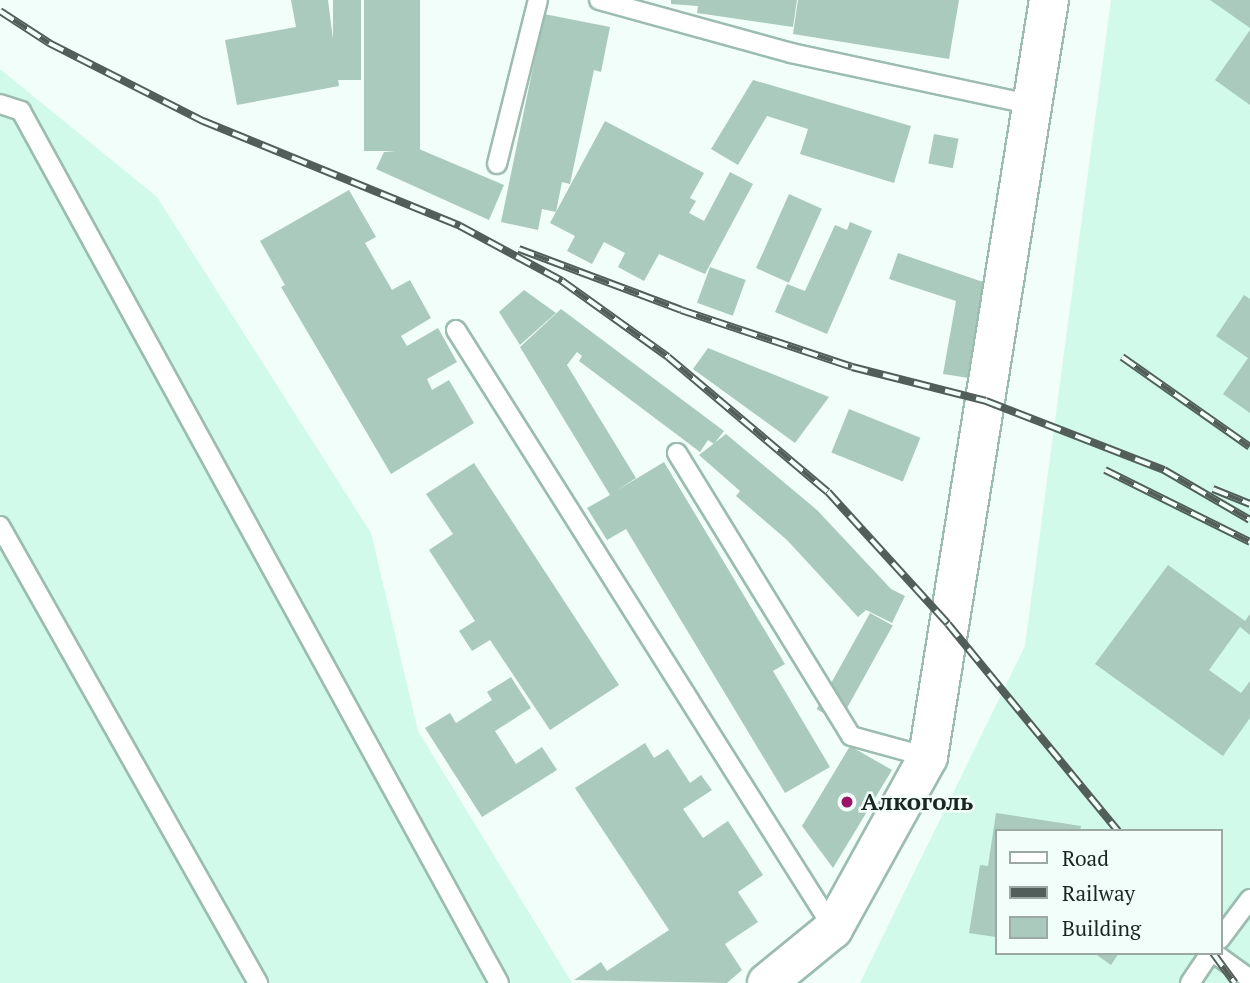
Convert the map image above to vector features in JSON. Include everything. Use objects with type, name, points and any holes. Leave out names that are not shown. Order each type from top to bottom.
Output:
[{"type":"street","points":[[767,983],[833,929],[928,757],[1049,0]]},
{"type":"lane","points":[[497,164],[538,0]]},
{"type":"lane","points":[[599,0],[658,8],[791,53],[1033,105]]},
{"type":"lane","points":[[0,104],[21,111],[499,983]]},
{"type":"lane","points":[[456,330],[833,929]]},
{"type":"lane","points":[[677,453],[850,736],[928,757]]},
{"type":"lane","points":[[0,526],[258,983]]},
{"type":"lane","points":[[1222,936],[1250,899]]},
{"type":"lane","points":[[1189,983],[1210,955]]},
{"type":"lane","points":[[1215,955],[1250,979]]},
{"type":"shaded area","points":[[1111,0],[1250,0],[1250,983],[860,983],[1025,646]]},
{"type":"shaded area","points":[[0,69],[157,197],[371,533],[418,731],[572,983],[0,983]]},
{"type":"building","points":[[291,0],[328,0],[339,86],[237,105],[225,40],[296,27]]},
{"type":"building","points":[[333,0],[361,0],[361,80],[333,80]]},
{"type":"building","points":[[364,0],[420,0],[420,151],[364,151]]},
{"type":"building","points":[[671,0],[797,0],[793,27],[697,13],[698,6],[671,4]]},
{"type":"building","points":[[798,0],[959,0],[949,59],[793,34]]},
{"type":"building","points":[[1210,0],[1250,0],[1250,28]]},
{"type":"building","points":[[544,14],[610,27],[601,72],[594,70],[570,184],[562,182],[556,212],[542,209],[538,230],[501,222]]},
{"type":"building","points":[[1250,30],[1250,105],[1215,80]]},
{"type":"building","points":[[753,80],[911,126],[894,183],[800,154],[808,129],[767,116],[738,165],[711,149]]},
{"type":"building","points":[[605,121],[704,173],[690,198],[696,201],[689,213],[704,221],[730,172],[753,184],[705,274],[659,254],[644,281],[618,267],[625,253],[604,242],[592,264],[567,251],[575,236],[550,223]]},
{"type":"building","points":[[934,134],[959,139],[953,168],[928,163]]},
{"type":"building","points":[[419,149],[504,185],[489,220],[376,169],[384,152]]},
{"type":"building","points":[[349,190],[376,237],[365,243],[392,290],[410,280],[431,318],[401,336],[407,346],[438,328],[457,362],[427,379],[432,390],[449,380],[474,423],[391,474],[281,287],[285,285],[260,241]]},
{"type":"building","points":[[789,194],[822,209],[789,283],[756,268]]},
{"type":"building","points":[[850,222],[872,231],[827,334],[775,312],[787,284],[805,291],[835,225],[847,230]]},
{"type":"building","points":[[898,253],[989,284],[969,378],[943,374],[956,301],[889,279]]},
{"type":"building","points":[[710,267],[746,280],[733,316],[697,303]]},
{"type":"building","points":[[524,290],[556,313],[520,345],[499,312]]},
{"type":"building","points":[[1244,295],[1250,299],[1250,413],[1223,394],[1248,358],[1216,336]]},
{"type":"building","points":[[561,309],[724,431],[714,444],[708,440],[700,452],[579,361],[582,356],[577,352],[567,365],[636,478],[616,491],[664,462],[785,664],[773,671],[830,767],[785,793],[626,529],[607,540],[587,508],[610,495],[520,347]]},
{"type":"building","points":[[708,348],[829,397],[795,443],[693,369]]},
{"type":"building","points":[[849,409],[920,438],[903,481],[831,453]]},
{"type":"building","points":[[726,434],[817,510],[891,589],[905,596],[892,623],[866,610],[858,617],[787,540],[736,496],[740,491],[699,455]]},
{"type":"building","points":[[474,463],[619,685],[550,730],[490,640],[472,651],[459,631],[475,621],[429,550],[453,534],[426,494]]},
{"type":"building","points":[[1168,565],[1245,621],[1250,614],[1250,635],[1240,627],[1209,670],[1241,693],[1250,681],[1250,718],[1223,756],[1095,664]]},
{"type":"building","points":[[870,613],[893,626],[839,722],[817,709]]},
{"type":"building","points":[[511,677],[531,708],[495,731],[516,764],[542,747],[557,770],[482,817],[425,728],[450,713],[456,723],[492,700],[487,692]]},
{"type":"building","points":[[645,743],[654,758],[668,749],[690,783],[701,775],[712,790],[683,809],[703,838],[728,821],[763,875],[738,892],[758,922],[725,944],[742,970],[727,983],[574,980],[601,962],[607,971],[669,930],[575,788]]},
{"type":"building","points":[[850,746],[892,770],[833,868],[802,826]]},
{"type":"building","points":[[996,813],[1081,826],[1080,829],[995,829],[995,937],[969,933],[980,865],[988,866]]},
{"type":"building","points":[[1097,955],[1118,955],[1111,965]]},
{"type":"railway","points":[[0,11],[49,43],[203,121],[460,226],[562,281],[668,357],[828,492],[948,624],[1116,829]]},
{"type":"railway","points":[[519,249],[681,310],[852,367],[986,401],[1164,470],[1250,520]]},
{"type":"railway","points":[[1122,357],[1250,447]]},
{"type":"railway","points":[[1105,470],[1250,542]]},
{"type":"railway","points":[[1213,489],[1250,504]]},
{"type":"railway","points":[[1214,955],[1235,983]]},
{"type":"place","name":"Алкоголь","points":[[847,802]]}]
